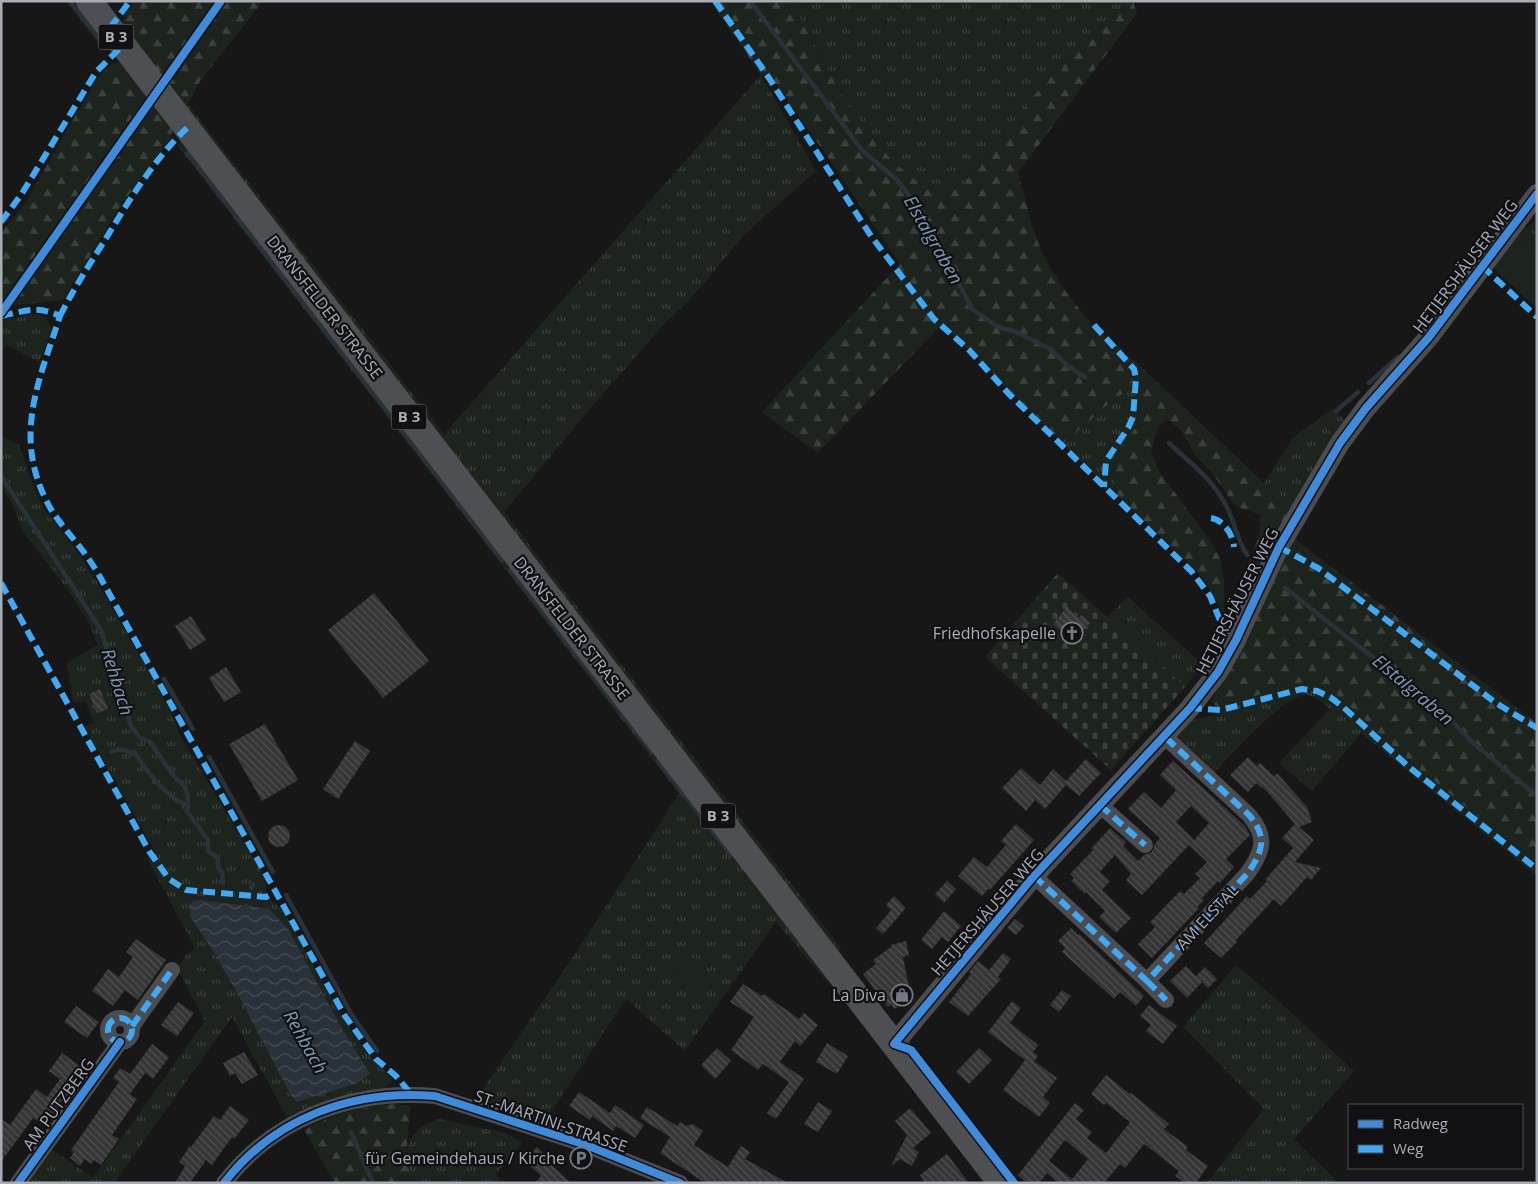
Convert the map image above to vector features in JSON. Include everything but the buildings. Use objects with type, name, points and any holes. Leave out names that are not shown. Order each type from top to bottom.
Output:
[{"type":"main road","name":"DRANSFELDER STRASSE","points":[[88,1],[1001,1183]]},
{"type":"street","name":"HETJERSHÄUSER WEG","points":[[894,1044],[1034,876],[1190,708],[1218,672],[1236,640],[1280,547],[1340,443],[1366,408],[1429,337],[1537,194]]},
{"type":"street","name":"AM ELSTAL","points":[[1147,980],[1247,874],[1257,860],[1262,840],[1256,823],[1249,815],[1164,736]]},
{"type":"street","points":[[1100,805],[1145,845]]},
{"type":"street","points":[[1034,876],[1147,980],[1166,1000]]},
{"type":"street","name":"AM PUTZBERG","points":[[18,1183],[120,1042],[113,1039],[109,1033],[110,1023],[120,1018],[127,1020],[132,1026],[172,970]]},
{"type":"street","name":"ST.-MARTINI-STRASSE","points":[[224,1183],[253,1151],[274,1135],[296,1122],[351,1102],[411,1094],[435,1096],[576,1142],[680,1183]]},
{"type":"green space","points":[[66,1],[78,1],[110,45],[103,50]]},
{"type":"green space","points":[[134,1],[263,1],[200,81],[188,104],[172,123],[172,137],[121,205],[63,300],[1,307],[1,232],[24,205],[96,80],[111,64],[123,62],[121,28],[125,14]]},
{"type":"green space","points":[[710,1],[791,1],[846,103],[892,161],[937,197],[962,186],[1057,67],[1129,1],[1133,1],[1137,13],[1018,173],[1032,225],[1043,255],[1061,285],[1086,318],[1123,351],[1132,372],[1133,380],[1127,390],[1063,444],[942,324],[818,453],[762,412],[900,264],[770,76],[761,75]]},
{"type":"green space","points":[[791,1],[1129,1],[1057,67],[962,186],[937,198],[892,161],[846,103]]},
{"type":"green space","points":[[761,75],[816,171],[745,234],[687,303],[667,321],[588,411],[504,512],[841,948],[837,958],[185,107],[188,104],[444,434]]},
{"type":"green space","points":[[180,142],[188,143],[830,975],[827,982],[776,922],[685,1051],[626,999],[543,1124],[477,1098],[575,954],[679,794],[177,145]]},
{"type":"green space","points":[[1537,219],[1537,251],[1519,235]]},
{"type":"green space","points":[[1519,235],[1537,251],[1537,308],[1493,268]]},
{"type":"green space","points":[[38,314],[46,318],[52,330],[39,362],[7,345],[1,354],[1,319]]},
{"type":"green space","points":[[1123,351],[1140,366],[1140,409],[1137,426],[1117,452],[1112,465],[1115,493],[1063,444],[1127,390],[1132,372]]},
{"type":"green space","points":[[1140,366],[1264,483],[1294,505],[1236,620],[1242,581],[1259,536],[1261,515],[1235,506],[1213,474],[1195,455],[1181,430],[1168,420],[1158,427],[1151,451],[1159,471],[1211,542],[1220,558],[1224,580],[1224,617],[1212,592],[1196,570],[1115,493],[1112,465],[1117,452],[1137,426],[1140,409]]},
{"type":"green space","points":[[1333,408],[1345,421],[1294,505],[1264,483],[1293,438]]},
{"type":"green space","points":[[1,436],[19,445],[44,509],[80,555],[155,682],[179,733],[262,874],[266,883],[265,893],[285,914],[341,1016],[365,1051],[390,1076],[392,1080],[385,1088],[356,1093],[288,1119],[232,1017],[114,1183],[26,1183],[50,1148],[93,1178],[205,1021],[177,968],[187,954],[195,948],[147,858],[156,853],[84,727],[94,722],[86,702],[73,702],[67,663],[98,645],[90,625],[71,594],[24,533],[11,502],[1,486]]},
{"type":"green space","points":[[1295,539],[1537,723],[1537,864],[1413,764],[1337,695],[1314,682],[1295,683],[1219,708],[1211,702]]},
{"type":"green space","points":[[1058,573],[1185,687],[1111,770],[985,657]]},
{"type":"green space","points":[[1128,597],[1203,665],[1185,687],[1107,617]]},
{"type":"green space","points":[[1313,682],[1337,695],[1537,864],[1537,876],[1361,733],[1312,791],[1279,763],[1330,709],[1313,697],[1307,695],[1298,697],[1272,714],[1244,740],[1214,773],[1174,737],[1192,720],[1219,714],[1219,708],[1295,683]]},
{"type":"green space","points":[[691,958],[701,963],[706,973],[701,983],[691,988],[681,983],[676,973],[681,963]]},
{"type":"green space","points":[[1236,965],[1275,998],[1354,1071],[1294,1139],[1339,1183],[1207,1183],[1264,1109],[1183,1027]]},
{"type":"green space","points":[[396,1104],[410,1106],[407,1147],[411,1183],[335,1183],[304,1130],[326,1119],[348,1112]]},
{"type":"green space","points":[[439,1119],[506,1133],[522,1143],[496,1174],[501,1183],[411,1183],[407,1161],[409,1143],[419,1129]]},
{"type":"water","points":[[200,900],[269,909],[288,929],[341,1027],[370,1074],[355,1084],[296,1102],[241,1000],[190,916],[189,905],[194,901]]},
{"type":"waterway","points":[[70,1],[103,44]]},
{"type":"waterway","name":"Elstalgraben","points":[[750,1],[862,150],[896,179],[920,209],[972,309],[998,327],[1014,331],[1050,349],[1069,367],[1085,377]]},
{"type":"waterway","points":[[187,153],[502,560]]},
{"type":"waterway","points":[[1369,383],[1398,357]]},
{"type":"waterway","points":[[1336,411],[1358,392]]},
{"type":"waterway","name":"Elstalgraben","points":[[1169,443],[1199,470],[1219,493],[1247,555]]},
{"type":"waterway","name":"Rehbach","points":[[1,476],[101,630],[131,726],[140,738],[150,742],[173,775],[185,787],[188,797],[187,811],[208,840],[208,851],[218,859],[218,867],[222,873],[223,883]]},
{"type":"waterway","points":[[510,570],[652,752]]},
{"type":"waterway","name":"Elstalgraben","points":[[1285,588],[1446,715],[1472,742],[1537,796]]},
{"type":"waterway","points":[[164,679],[193,729]]},
{"type":"waterway","points":[[111,752],[117,750],[127,751],[132,754],[134,752],[151,776],[164,790],[178,801],[187,805]]},
{"type":"waterway","points":[[209,757],[273,872]]},
{"type":"waterway","points":[[658,761],[731,855]]},
{"type":"waterway","points":[[251,888],[253,884]]},
{"type":"waterway","points":[[286,895],[352,1015],[377,1051]]},
{"type":"waterway","name":"Rehbach","points":[[351,1132],[373,1183]]},
{"type":"marked path","points":[[110,28],[130,1]]},
{"type":"marked path","points":[[715,1],[765,72],[871,236],[934,319],[969,350],[1008,393],[1192,572],[1210,596],[1226,635]]},
{"type":"marked path","points":[[1,222],[21,195],[96,72],[123,45]]},
{"type":"marked path","points":[[60,316],[81,278],[142,181],[187,128]]},
{"type":"marked path","points":[[1482,266],[1537,317]]},
{"type":"marked path","points":[[1,316],[37,310],[60,316],[38,386],[33,408],[31,431],[32,454],[37,477],[47,502],[98,574],[345,1016],[376,1059],[396,1076],[411,1094]]},
{"type":"marked path","points":[[1094,325],[1134,369],[1136,378],[1133,417],[1106,461],[1104,487]]},
{"type":"marked path","points":[[1211,518],[1224,525],[1232,538],[1234,547]]},
{"type":"marked path","points":[[1279,547],[1318,568],[1496,703],[1537,728]]},
{"type":"marked path","points":[[1,583],[149,851],[169,879],[186,890],[266,897],[277,891]]},
{"type":"marked path","points":[[1190,708],[1221,710],[1302,689],[1317,691],[1330,697],[1409,767],[1537,869]]},
{"type":"marked path","points":[[1034,876],[1147,981],[1247,874],[1260,851],[1261,838],[1255,823],[1249,815],[1164,736]]},
{"type":"marked path","points":[[1100,805],[1145,845]]},
{"type":"marked path","points":[[132,1026],[172,970]]},
{"type":"marked path","points":[[1147,981],[1166,1000]]},
{"type":"marked path","points":[[120,1018],[125,1019],[131,1025],[132,1030],[131,1035],[125,1041],[120,1042],[115,1041],[109,1035],[108,1030],[109,1025],[115,1019],[120,1018]]},
{"type":"cycle path","points":[[1,313],[221,1]]},
{"type":"cycle path","points":[[1014,1183],[911,1050],[894,1044],[1034,876],[1190,708],[1218,672],[1236,640],[1279,547],[1340,443],[1366,408],[1429,337],[1537,194]]},
{"type":"cycle path","points":[[18,1183],[120,1042]]},
{"type":"cycle path","points":[[224,1183],[244,1160],[267,1141],[292,1125],[318,1112],[346,1103],[375,1097],[405,1095],[435,1096],[586,1145],[680,1183]]},
{"type":"place","name":"Friedhofskapelle","points":[[1072,633]]},
{"type":"place","name":"La Diva","points":[[902,995]]},
{"type":"place","name":"für Gemeindehaus / Kirche","points":[[581,1158]]}]
